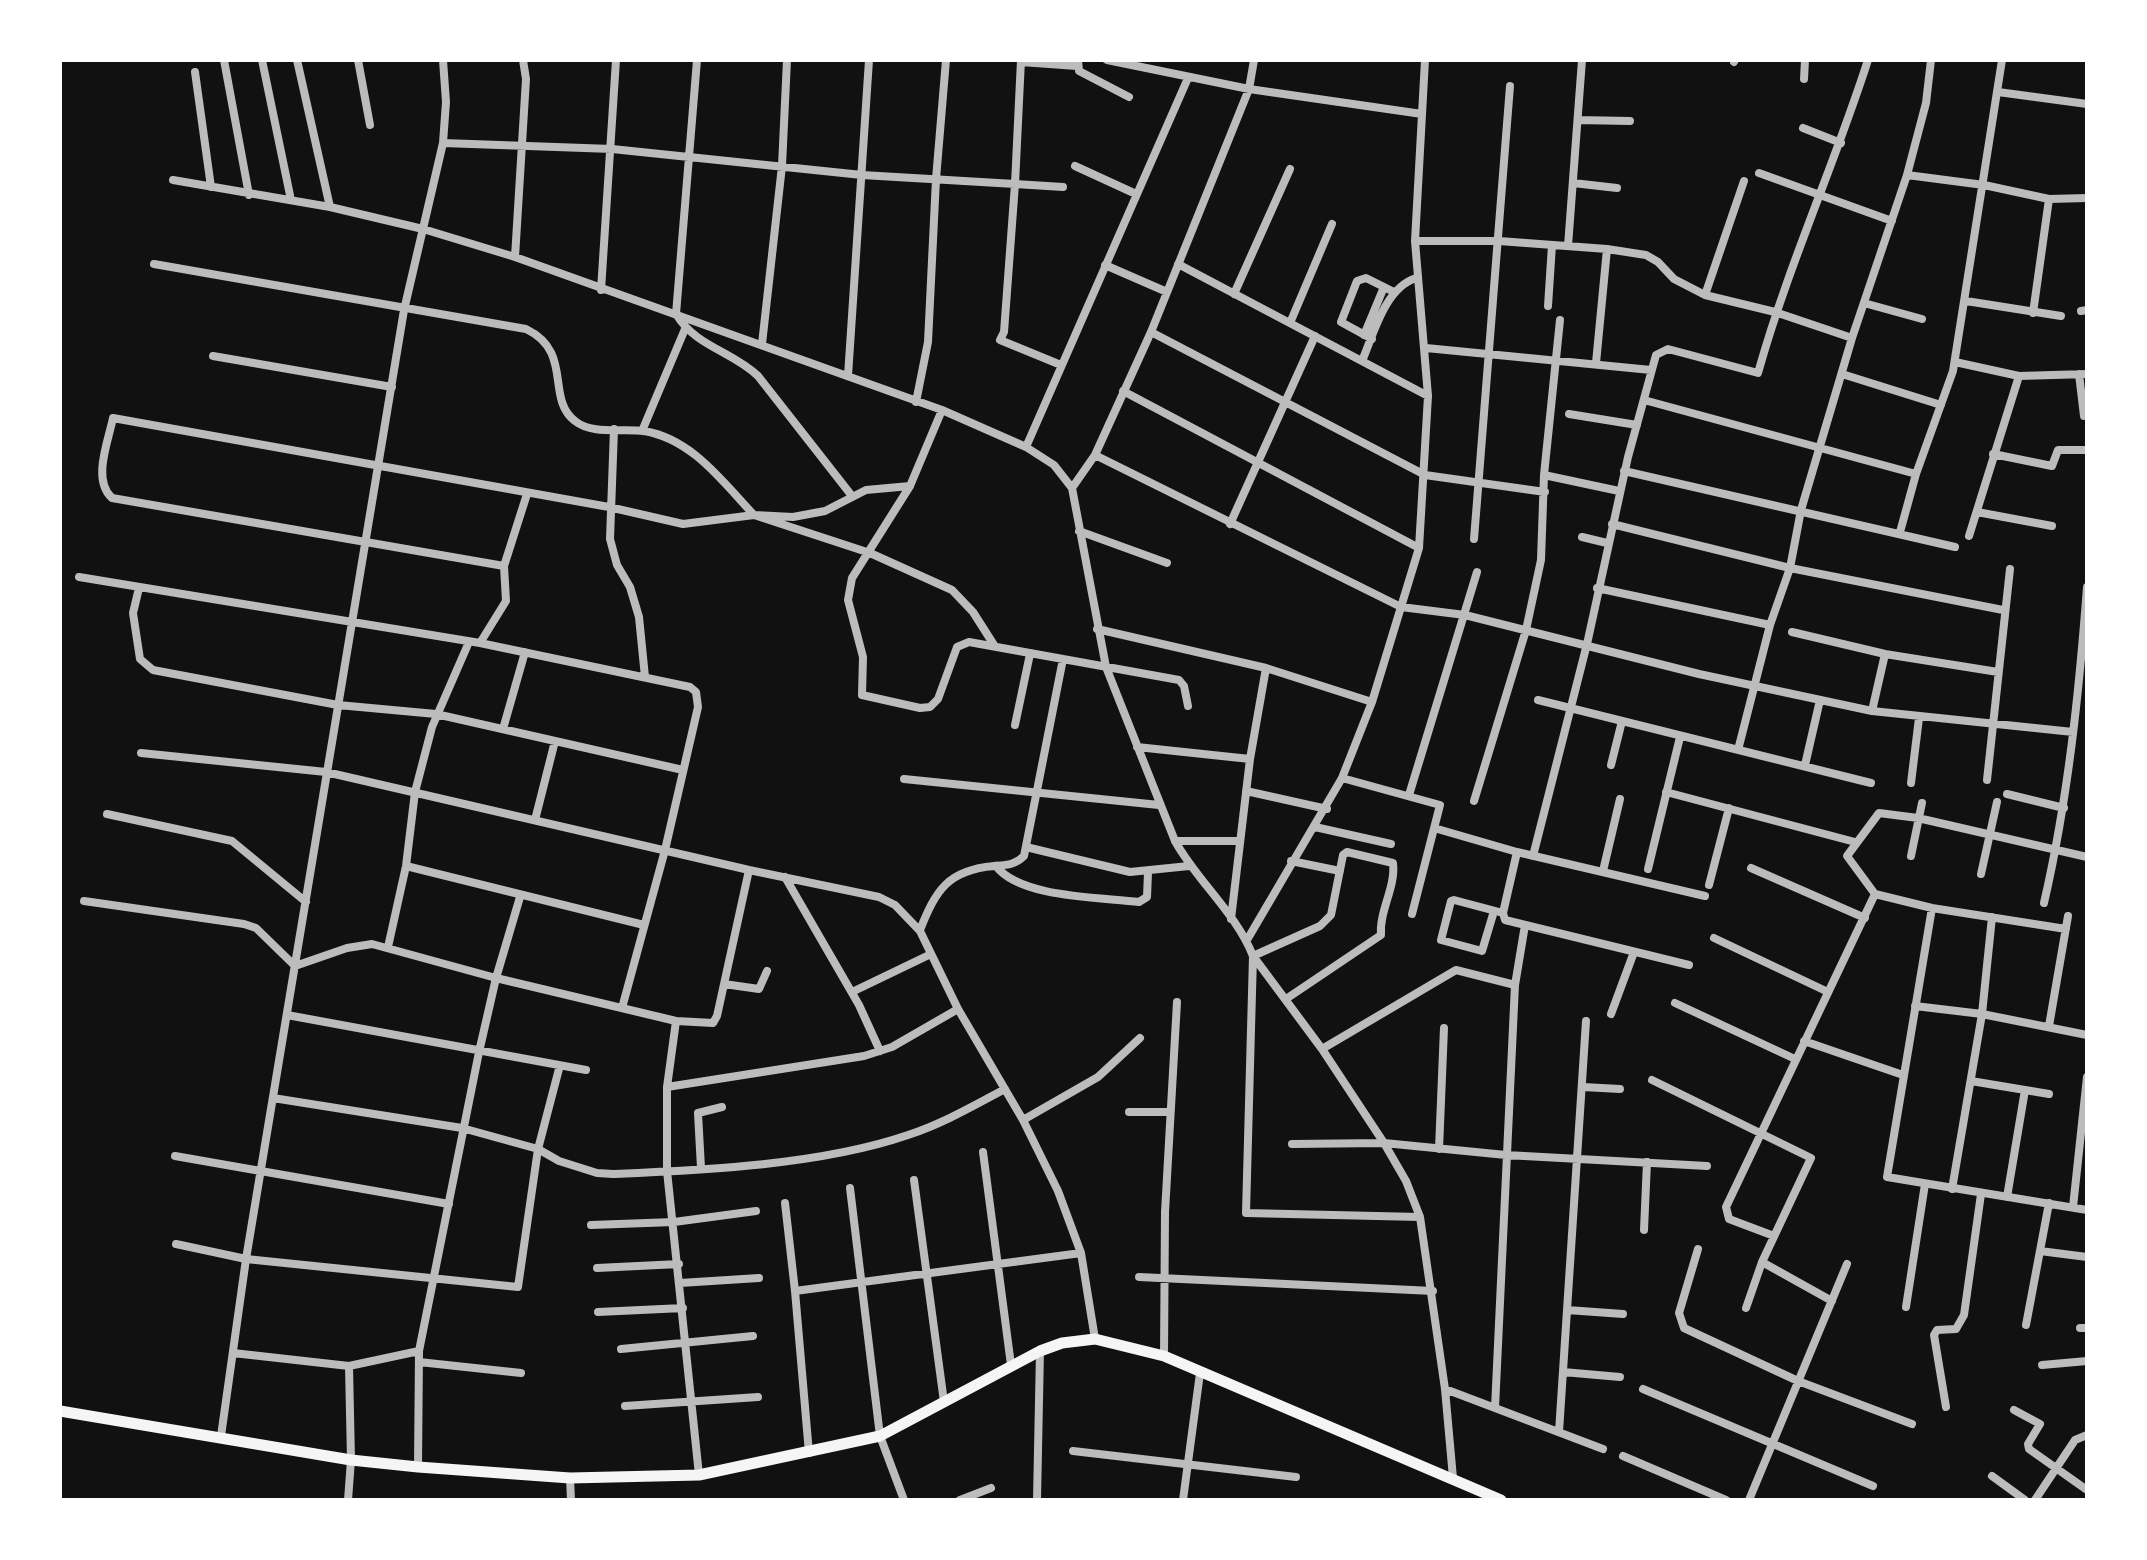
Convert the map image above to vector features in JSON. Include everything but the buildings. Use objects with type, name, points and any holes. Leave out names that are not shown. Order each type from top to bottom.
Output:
[{"type":"main road","points":[[60,1411],[351,1460],[418,1467],[570,1478],[699,1475],[880,1436],[1040,1350],[1062,1342],[1095,1340],[1164,1356],[1498,1500]]},
{"type":"street","points":[[224,60],[249,196]]},
{"type":"street","points":[[262,60],[290,200]]},
{"type":"street","points":[[297,60],[330,207]]},
{"type":"street","points":[[358,60],[370,126]]},
{"type":"street","points":[[221,1436],[272,1098],[404,310],[443,143],[443,60]]},
{"type":"street","points":[[514,257],[526,80],[523,60]]},
{"type":"street","points":[[601,290],[616,60]]},
{"type":"street","points":[[697,60],[676,314],[685,329],[702,342],[746,364],[758,376],[852,496]]},
{"type":"street","points":[[762,344],[782,166],[787,60]]},
{"type":"street","points":[[848,376],[868,60]]},
{"type":"street","points":[[916,402],[928,342],[946,60]]},
{"type":"street","points":[[1107,60],[1160,65],[1188,78],[1249,89],[1422,114]]},
{"type":"street","points":[[1072,488],[1095,455],[1151,332],[1249,89],[1254,60]]},
{"type":"street","points":[[1247,940],[1342,778],[1372,702],[1419,548],[1428,396],[1415,240],[1426,60]]},
{"type":"street","points":[[1568,246],[1582,60]]},
{"type":"street","points":[[1804,78],[1805,60]]},
{"type":"street","points":[[1533,856],[1587,644],[1624,471],[1656,355],[1668,349],[1758,373],[1775,312],[1842,143],[1868,60]]},
{"type":"street","points":[[1744,751],[1755,687],[1770,625],[1790,568],[1801,510],[1852,338],[1907,176],[1926,104],[1932,60]]},
{"type":"street","points":[[1900,532],[1955,362],[2002,60]]},
{"type":"street","points":[[1061,366],[1000,340],[1004,332],[1021,61],[1078,63],[1083,74],[1129,97]]},
{"type":"street","points":[[195,72],[211,187]]},
{"type":"street","points":[[1026,447],[1188,78]]},
{"type":"street","points":[[1474,539],[1510,86]]},
{"type":"street","points":[[1998,92],[2087,104]]},
{"type":"street","points":[[1578,120],[1630,121]]},
{"type":"street","points":[[1802,128],[1842,143]]},
{"type":"street","points":[[443,143],[612,149],[862,174],[1063,187]]},
{"type":"street","points":[[1075,166],[1136,194]]},
{"type":"street","points":[[1234,294],[1290,169]]},
{"type":"street","points":[[1759,173],[1892,221]]},
{"type":"street","points":[[1907,176],[2050,198],[2087,198]]},
{"type":"street","points":[[173,180],[330,207],[423,229],[514,257],[942,410],[1026,447],[1054,466],[1072,488],[1106,667],[1176,841],[1189,866],[1247,940],[1253,956],[1322,1049],[1406,1181],[1420,1217],[1433,1291],[1452,1480]]},
{"type":"street","points":[[1705,294],[1744,181]]},
{"type":"street","points":[[1573,183],[1617,188]]},
{"type":"street","points":[[2033,313],[2050,198]]},
{"type":"street","points":[[1290,323],[1332,224]]},
{"type":"street","points":[[1415,240],[1498,241],[1646,255],[1674,279],[1705,294],[1852,338]]},
{"type":"street","points":[[1548,306],[1552,245]]},
{"type":"street","points":[[1596,363],[1607,249]]},
{"type":"street","points":[[154,264],[526,329],[550,346],[572,420],[588,428],[642,431],[676,442],[701,458],[754,515],[870,553],[952,590],[994,645]]},
{"type":"street","points":[[1178,264],[1428,396]]},
{"type":"street","points":[[1105,265],[1167,292]]},
{"type":"street","points":[[1368,337],[1341,322],[1357,281],[1364,278],[1394,292]]},
{"type":"street","points":[[1375,321],[1394,292],[1404,282],[1416,278]]},
{"type":"street","points":[[1362,361],[1384,287]]},
{"type":"street","points":[[1966,301],[2060,316]]},
{"type":"street","points":[[1864,302],[1922,319]]},
{"type":"street","points":[[1474,801],[1526,630],[1542,560],[1544,475],[1560,320]]},
{"type":"street","points":[[642,431],[685,329]]},
{"type":"street","points":[[1151,332],[1425,475],[1545,492]]},
{"type":"street","points":[[1230,524],[1315,336]]},
{"type":"street","points":[[1426,348],[1651,370]]},
{"type":"street","points":[[213,356],[392,386]]},
{"type":"street","points":[[1955,362],[2019,376],[2083,374],[2084,416]]},
{"type":"street","points":[[1842,374],[1941,404]]},
{"type":"street","points":[[1968,536],[2019,376]]},
{"type":"street","points":[[1123,391],[1419,548]]},
{"type":"street","points":[[1644,400],[1916,474]]},
{"type":"street","points":[[942,410],[910,486],[852,578],[848,600],[863,657],[862,695],[930,707],[938,698],[962,642],[1178,680],[1184,686],[1188,706]]},
{"type":"street","points":[[1569,414],[1637,425]]},
{"type":"street","points":[[504,566],[112,498],[104,491],[101,479],[113,418],[378,464],[683,524],[754,515],[793,517],[826,510],[866,490],[910,486]]},
{"type":"street","points":[[614,429],[610,539],[616,565],[630,587],[639,616],[646,678]]},
{"type":"street","points":[[1994,454],[2052,466],[2058,450],[2087,450]]},
{"type":"street","points":[[1095,455],[1401,607],[1465,615],[1755,687],[1872,711],[2073,732]]},
{"type":"street","points":[[1624,471],[1955,547]]},
{"type":"street","points":[[1544,475],[1620,491]]},
{"type":"street","points":[[480,643],[506,600],[504,566],[527,494]]},
{"type":"street","points":[[1976,512],[2052,526]]},
{"type":"street","points":[[1612,524],[1790,568],[2004,610]]},
{"type":"street","points":[[1079,531],[1167,563]]},
{"type":"street","points":[[1582,537],[1608,543]]},
{"type":"street","points":[[1987,780],[2010,569]]},
{"type":"street","points":[[1410,796],[1477,572]]},
{"type":"street","points":[[79,577],[480,643],[690,687],[696,692],[698,707],[665,850],[622,1008]]},
{"type":"street","points":[[2044,903],[2064,808],[2084,669],[2087,587]]},
{"type":"street","points":[[139,588],[134,624],[140,658],[153,670],[338,705],[436,714],[683,770]]},
{"type":"street","points":[[1597,588],[1770,625]]},
{"type":"street","points":[[1097,629],[1266,668],[1372,702]]},
{"type":"street","points":[[1792,632],[1885,654],[1998,672]]},
{"type":"street","points":[[388,947],[406,866],[416,792],[436,714],[468,642]]},
{"type":"street","points":[[503,729],[525,652]]},
{"type":"street","points":[[1015,724],[1030,654]]},
{"type":"street","points":[[1872,711],[1885,654]]},
{"type":"street","points":[[920,931],[934,894],[950,880],[973,868],[1019,862],[1026,847],[1063,660]]},
{"type":"street","points":[[1231,919],[1238,842],[1266,668]]},
{"type":"street","points":[[1538,700],[1870,783]]},
{"type":"street","points":[[1805,765],[1820,700]]},
{"type":"street","points":[[1911,783],[1919,718]]},
{"type":"street","points":[[1612,765],[1622,721]]},
{"type":"street","points":[[1648,869],[1680,736]]},
{"type":"street","points":[[536,820],[555,741]]},
{"type":"street","points":[[1137,747],[1250,760]]},
{"type":"street","points":[[141,752],[326,772],[879,897],[895,905],[920,931],[958,1009],[1023,1120],[1058,1191],[1081,1253],[1095,1340]]},
{"type":"street","points":[[904,778],[1159,805]]},
{"type":"street","points":[[1342,778],[1440,804],[1412,914]]},
{"type":"street","points":[[1246,790],[1326,809]]},
{"type":"street","points":[[1666,792],[1855,842]]},
{"type":"street","points":[[2007,794],[2064,808]]},
{"type":"street","points":[[1603,871],[1620,798]]},
{"type":"street","points":[[1911,856],[1922,802]]},
{"type":"street","points":[[1981,874],[1997,802]]},
{"type":"street","points":[[1709,885],[1728,808]]},
{"type":"street","points":[[2066,929],[1932,908],[1875,894],[1847,856],[1879,812],[2087,858]]},
{"type":"street","points":[[107,814],[232,841],[306,902]]},
{"type":"street","points":[[1315,827],[1390,844]]},
{"type":"street","points":[[1434,828],[1704,896]]},
{"type":"street","points":[[1176,841],[1238,842]]},
{"type":"street","points":[[1026,847],[1130,872],[1189,866]]},
{"type":"street","points":[[1253,956],[1320,926],[1330,915],[1343,855],[1347,852],[1393,863],[1381,935],[1286,998]]},
{"type":"street","points":[[1518,852],[1499,912],[1482,952],[1441,940],[1451,900],[1499,912],[1504,920],[1690,964]]},
{"type":"street","points":[[1290,861],[1340,871]]},
{"type":"street","points":[[406,866],[644,925]]},
{"type":"street","points":[[996,866],[1004,877],[1040,890],[1139,902],[1148,896],[1148,872]]},
{"type":"street","points":[[1751,868],[1865,918]]},
{"type":"street","points":[[295,966],[347,948],[372,944],[676,1021],[712,1022],[749,870]]},
{"type":"street","points":[[784,877],[852,992],[880,1050]]},
{"type":"street","points":[[1774,1236],[1729,1218],[1726,1213],[1875,894]]},
{"type":"street","points":[[418,1467],[418,1351],[478,1052],[520,897]]},
{"type":"street","points":[[84,901],[244,924],[256,928],[295,966]]},
{"type":"street","points":[[1932,908],[1887,1177],[2087,1210]]},
{"type":"street","points":[[2049,1026],[2068,916]]},
{"type":"street","points":[[1952,1189],[1982,1014],[1992,917]]},
{"type":"street","points":[[1494,1408],[1515,985],[1525,925]]},
{"type":"street","points":[[1714,938],[1828,992]]},
{"type":"street","points":[[1611,1014],[1634,952]]},
{"type":"street","points":[[852,992],[931,954]]},
{"type":"street","points":[[1253,956],[1246,1213],[1420,1217]]},
{"type":"street","points":[[1322,1049],[1456,970],[1515,985]]},
{"type":"street","points":[[724,984],[759,990],[767,971]]},
{"type":"street","points":[[1164,1356],[1176,1002]]},
{"type":"street","points":[[1675,1004],[1795,1059]]},
{"type":"street","points":[[1916,1006],[1982,1014],[2087,1035]]},
{"type":"street","points":[[667,1086],[742,1077],[892,1047],[958,1009]]},
{"type":"street","points":[[286,1015],[586,1070]]},
{"type":"street","points":[[676,1021],[667,1086],[667,1171],[699,1475]]},
{"type":"street","points":[[1558,1432],[1586,1021]]},
{"type":"street","points":[[1438,1149],[1444,1028]]},
{"type":"street","points":[[1023,1120],[1098,1076],[1140,1038]]},
{"type":"street","points":[[1804,1041],[1903,1074]]},
{"type":"street","points":[[176,1244],[246,1259],[518,1287],[538,1149],[560,1066]]},
{"type":"street","points":[[2072,1208],[2087,1077]]},
{"type":"street","points":[[1652,1080],[1810,1158],[1762,1262],[1746,1308]]},
{"type":"street","points":[[1972,1081],[2049,1094]]},
{"type":"street","points":[[1583,1087],[1620,1089]]},
{"type":"street","points":[[272,1098],[462,1128],[538,1149],[597,1173],[667,1171],[814,1156],[906,1136],[953,1118],[1005,1089]]},
{"type":"street","points":[[2007,1196],[2024,1090]]},
{"type":"street","points":[[701,1168],[698,1113],[722,1107]]},
{"type":"street","points":[[1128,1112],[1170,1112]]},
{"type":"street","points":[[1292,1144],[1384,1144],[1707,1166]]},
{"type":"street","points":[[983,1152],[1011,1366]]},
{"type":"street","points":[[175,1156],[448,1204]]},
{"type":"street","points":[[1644,1230],[1647,1162]]},
{"type":"street","points":[[914,1180],[944,1402]]},
{"type":"street","points":[[1906,1307],[1925,1184]]},
{"type":"street","points":[[850,1188],[880,1436],[904,1500]]},
{"type":"street","points":[[1946,1407],[1934,1334],[1937,1330],[1956,1329],[1964,1315],[1981,1194]]},
{"type":"street","points":[[784,1202],[808,1453]]},
{"type":"street","points":[[2026,1325],[2048,1203]]},
{"type":"street","points":[[591,1225],[674,1222],[756,1211]]},
{"type":"street","points":[[1698,1249],[1680,1313],[1684,1328],[1798,1381],[1912,1424]]},
{"type":"street","points":[[2040,1251],[2087,1258]]},
{"type":"street","points":[[795,1291],[1081,1253]]},
{"type":"street","points":[[1762,1262],[1832,1301]]},
{"type":"street","points":[[597,1268],[678,1264]]},
{"type":"street","points":[[1749,1500],[1847,1264]]},
{"type":"street","points":[[1139,1277],[1433,1291]]},
{"type":"street","points":[[680,1283],[760,1278]]},
{"type":"street","points":[[598,1312],[683,1308]]},
{"type":"street","points":[[1568,1310],[1623,1314]]},
{"type":"street","points":[[621,1350],[753,1336]]},
{"type":"street","points":[[1037,1500],[1040,1350]]},
{"type":"street","points":[[233,1353],[349,1366],[418,1351]]},
{"type":"street","points":[[2042,1365],[2087,1361]]},
{"type":"street","points":[[418,1362],[520,1373]]},
{"type":"street","points":[[348,1500],[349,1366]]},
{"type":"street","points":[[1563,1372],[1620,1377]]},
{"type":"street","points":[[1183,1500],[1200,1373]]},
{"type":"street","points":[[1445,1389],[1603,1449]]},
{"type":"street","points":[[1644,1389],[1873,1486]]},
{"type":"street","points":[[625,1406],[758,1397]]},
{"type":"street","points":[[2014,1410],[2040,1424],[2028,1444],[2029,1450],[2087,1490]]},
{"type":"street","points":[[2034,1500],[2075,1440],[2087,1435]]},
{"type":"street","points":[[1073,1451],[1296,1477]]},
{"type":"street","points":[[1623,1456],[1726,1500]]},
{"type":"street","points":[[1992,1476],[2025,1500]]},
{"type":"street","points":[[570,1478],[571,1500]]},
{"type":"street","points":[[960,1500],[991,1488]]}]
